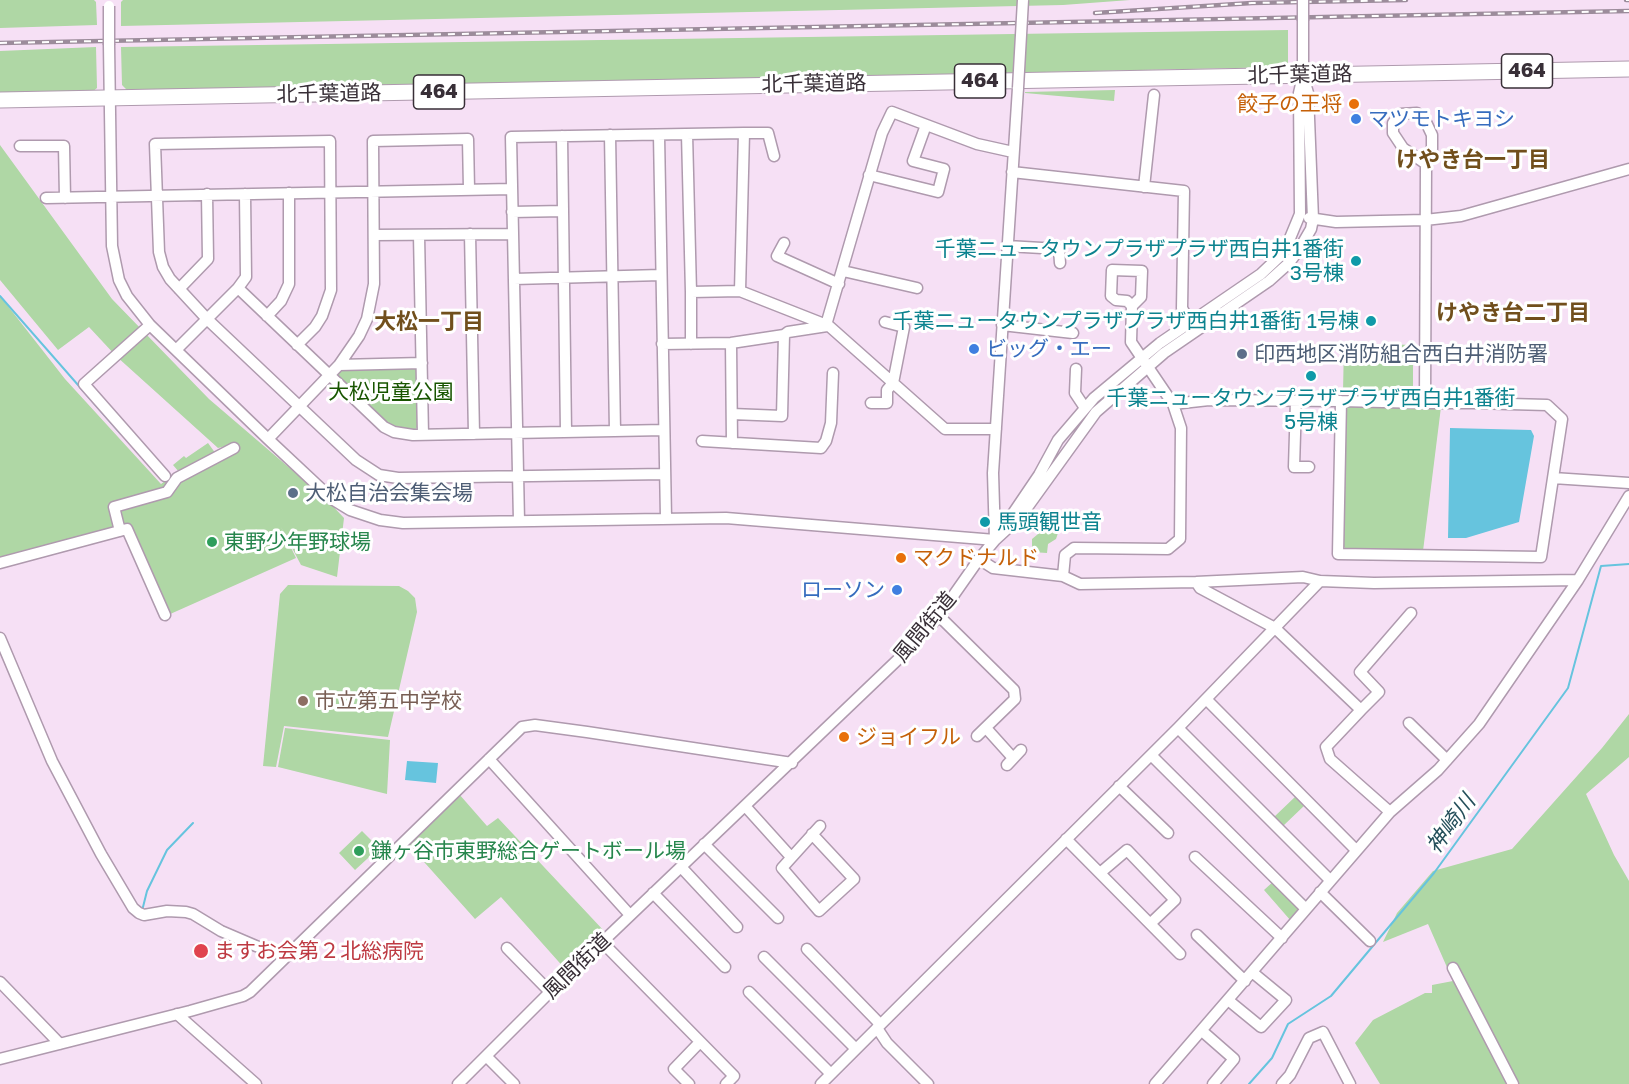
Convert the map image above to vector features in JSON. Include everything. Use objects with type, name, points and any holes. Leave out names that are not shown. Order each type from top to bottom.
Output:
[{"type":"highway","name":"北千葉道路","points":[[2,100],[110,92],[1303,71],[1629,69]]},
{"type":"street","points":[[995,540],[993,473],[1023,0]]},
{"type":"street","points":[[109,3],[110,197],[112,246],[119,280],[150,325],[332,499],[350,510],[364,516],[403,523],[726,519],[995,540],[1021,516],[1096,412],[1144,363],[1160,343],[1269,267],[1288,243],[1300,214],[1299,93],[1303,71],[1303,0]]},
{"type":"street","points":[[995,540],[1039,475],[1058,440],[1094,398],[1144,363],[1173,348],[1277,274],[1300,248],[1311,229],[1313,219],[1308,93],[1303,71]]},
{"type":"street","points":[[1144,187],[1154,95]]},
{"type":"street","points":[[826,325],[882,133],[892,112],[977,144],[1013,152]]},
{"type":"street","points":[[1425,403],[1426,164],[1432,149],[1432,135],[1425,120],[1417,113],[1400,114],[1393,123],[1393,133],[1403,148],[1426,164]]},
{"type":"street","points":[[869,175],[938,192],[944,169],[914,161],[926,125]]},
{"type":"street","points":[[740,291],[744,133]]},
{"type":"street","points":[[519,521],[511,137],[768,133],[774,156]]},
{"type":"street","points":[[687,134],[691,344]]},
{"type":"street","points":[[610,135],[615,431]]},
{"type":"street","points":[[659,135],[666,519]]},
{"type":"street","points":[[562,136],[566,432]]},
{"type":"street","points":[[268,439],[339,365],[367,320],[374,284],[373,141],[468,139],[469,189]]},
{"type":"street","points":[[297,345],[315,327],[322,316],[331,290],[330,141],[155,144],[155,195],[159,252],[163,267],[178,290],[356,460],[379,475],[398,478],[665,474]]},
{"type":"street","points":[[20,146],[64,146],[65,198]]},
{"type":"street","points":[[1300,214],[1313,219],[1336,222],[1425,220],[1470,213],[1629,169]]},
{"type":"street","points":[[1012,172],[1184,191],[1182,308],[1190,323]]},
{"type":"street","points":[[46,198],[512,189]]},
{"type":"street","points":[[267,316],[281,301],[289,284],[288,193]]},
{"type":"street","points":[[178,290],[208,259],[207,194]]},
{"type":"street","points":[[176,350],[238,288],[246,277],[245,194]]},
{"type":"street","points":[[512,212],[563,211]]},
{"type":"street","points":[[419,234],[423,435]]},
{"type":"street","points":[[470,234],[474,434]]},
{"type":"street","points":[[374,235],[513,234]]},
{"type":"street","points":[[784,243],[777,256],[839,284]]},
{"type":"street","points":[[1007,246],[1059,249],[1060,263]]},
{"type":"street","points":[[843,271],[917,288]]},
{"type":"street","points":[[514,279],[661,275]]},
{"type":"street","points":[[238,288],[384,427],[403,434],[664,430]]},
{"type":"street","points":[[691,292],[740,291],[826,325],[945,429],[996,429]]},
{"type":"street","points":[[1063,576],[1065,555],[1074,548],[1168,549],[1179,539],[1181,428],[1173,404],[1131,342],[1132,306]]},
{"type":"street","points":[[871,403],[887,403],[887,390],[893,383],[904,327],[885,322]]},
{"type":"street","points":[[150,325],[84,384],[165,476]]},
{"type":"street","points":[[662,344],[731,343],[784,335],[788,332],[826,325]]},
{"type":"street","points":[[1002,326],[1073,333]]},
{"type":"street","points":[[732,414],[782,416],[784,335]]},
{"type":"street","points":[[731,343],[732,443]]},
{"type":"street","points":[[339,365],[422,363]]},
{"type":"street","points":[[1076,369],[1075,393],[1085,408]]},
{"type":"street","points":[[702,441],[821,448],[826,441],[831,423],[833,373]]},
{"type":"street","points":[[1173,404],[1209,400],[1547,405],[1562,420],[1541,557],[1338,554],[1341,402]]},
{"type":"street","points":[[1296,401],[1294,466],[1309,467]]},
{"type":"street","points":[[120,531],[114,507],[167,492],[177,478],[234,448]]},
{"type":"street","points":[[1553,478],[1629,483]]},
{"type":"street","points":[[1162,1082],[1202,1031],[1356,850],[1390,812],[1447,760],[1479,724],[1578,580],[1629,496]]},
{"type":"street","points":[[0,563],[127,529],[165,615]]},
{"type":"street","name":"風間街道","points":[[458,1084],[550,992],[911,647],[939,615],[995,540]]},
{"type":"street","points":[[979,559],[993,568],[1063,576],[1080,584],[1303,577],[1320,581],[1423,584],[1471,580],[1578,580]]},
{"type":"street","points":[[821,1084],[1178,728],[1320,581]]},
{"type":"street","points":[[1197,582],[1200,588],[1275,628],[1361,710]]},
{"type":"street","points":[[1390,812],[1330,759],[1326,747],[1379,692],[1360,672],[1411,613]]},
{"type":"street","points":[[939,615],[1014,690],[1015,699],[976,736]]},
{"type":"street","points":[[0,638],[52,761],[101,854],[133,908],[144,915],[167,911],[186,912],[221,931],[256,946],[288,956]]},
{"type":"street","points":[[1206,699],[1356,850]]},
{"type":"street","points":[[1409,723],[1447,760]]},
{"type":"street","points":[[0,1059],[243,996],[257,986],[522,727],[535,725],[792,763]]},
{"type":"street","points":[[986,728],[1014,758]]},
{"type":"street","points":[[1178,728],[1330,880]]},
{"type":"street","points":[[1151,755],[1306,909]]},
{"type":"street","points":[[489,759],[630,915]]},
{"type":"street","points":[[1119,786],[1168,833]]},
{"type":"street","points":[[746,806],[791,857]]},
{"type":"street","points":[[816,830],[854,879],[819,911],[782,868],[791,857],[816,830]]},
{"type":"street","points":[[1066,839],[1180,954]]},
{"type":"street","points":[[704,844],[778,918]]},
{"type":"street","points":[[1100,873],[1127,850],[1175,900],[1151,923]]},
{"type":"street","points":[[1195,857],[1282,938]]},
{"type":"street","points":[[681,867],[737,927]]},
{"type":"street","points":[[1320,892],[1370,941]]},
{"type":"street","points":[[653,893],[725,967]]},
{"type":"street","points":[[1197,935],[1248,977],[1286,1000],[1261,1027],[1228,1000]]},
{"type":"street","points":[[602,942],[734,1076],[726,1084]]},
{"type":"street","points":[[507,948],[550,992]]},
{"type":"street","points":[[807,948],[879,1026],[887,1043],[928,1084]]},
{"type":"street","points":[[764,957],[856,1050]]},
{"type":"street","points":[[1453,969],[1513,1084]]},
{"type":"street","points":[[0,982],[60,1044]]},
{"type":"street","points":[[749,992],[831,1074]]},
{"type":"street","points":[[177,1014],[256,1084]]},
{"type":"street","points":[[1202,1031],[1234,1059],[1213,1084]]},
{"type":"street","points":[[1282,1084],[1290,1075],[1309,1038],[1323,1032],[1350,1084]]},
{"type":"street","points":[[689,1084],[674,1069],[700,1042]]},
{"type":"street","points":[[486,1056],[514,1084]]},
{"type":"green space","points":[[0,0],[94,0],[97,25],[0,28]]},
{"type":"green space","points":[[123,0],[1130,0],[1063,5],[121,26],[121,2]]},
{"type":"green space","points":[[1288,30],[1288,64],[1285,67],[128,91],[122,85],[121,47]]},
{"type":"green space","points":[[96,47],[97,88],[91,93],[0,93],[0,51]]},
{"type":"green space","points":[[1115,90],[1114,101],[1025,93],[1025,92]]},
{"type":"green space","points":[[0,145],[112,299],[209,399],[327,500],[344,518],[337,577],[301,565],[281,527],[296,558],[168,615],[127,526],[122,523],[119,514],[122,508],[168,497],[181,482],[240,449],[237,443],[218,448],[116,356],[89,327],[58,350],[0,280]]},
{"type":"green space","points":[[0,296],[65,379],[161,484],[173,475],[164,489],[108,504],[115,525],[111,529],[0,558]]},
{"type":"green space","points":[[1344,343],[1413,345],[1413,386],[1408,394],[1343,392]]},
{"type":"green space","name":"大松児童公園","points":[[344,367],[418,367],[418,426],[414,431],[400,430],[386,424],[337,377]]},
{"type":"green space","points":[[1350,405],[1441,407],[1423,551],[1346,549],[1342,545],[1344,410]]},
{"type":"green space","points":[[208,443],[216,454],[179,472],[173,465],[184,456],[186,458]]},
{"type":"green space","points":[[1049,525],[1057,528],[1056,539],[1048,544],[1047,553],[1032,552],[1032,539]]},
{"type":"green space","points":[[288,585],[399,586],[415,598],[417,612],[388,737],[284,726],[276,767],[263,766],[280,594]]},
{"type":"green space","points":[[1629,714],[1629,757],[1586,794],[1614,855],[1629,881],[1629,1084],[1380,1084],[1355,1043],[1373,1020],[1425,993],[1432,993],[1432,985],[1453,981],[1428,924],[1383,942],[1397,913],[1433,871],[1512,849],[1602,748]]},
{"type":"green space","points":[[285,728],[390,740],[387,794],[278,767]]},
{"type":"green space","points":[[459,794],[487,826],[498,818],[605,932],[566,970],[501,897],[475,919],[408,844]]},
{"type":"green space","points":[[1296,796],[1305,805],[1283,826],[1274,817]]},
{"type":"green space","name":"鎌ヶ谷市東野総合ゲートボール場","points":[[362,831],[379,848],[355,870],[339,853]]},
{"type":"green space","points":[[1275,880],[1300,910],[1291,921],[1264,890]]},
{"type":"water","points":[[1450,428],[1531,430],[1534,436],[1519,522],[1466,538],[1448,538]]},
{"type":"water","points":[[407,761],[438,763],[436,783],[405,780]]},
{"type":"waterway","points":[[0,296],[121,434]]},
{"type":"waterway","name":"神崎川","points":[[1249,1084],[1272,1058],[1288,1024],[1331,996],[1434,873],[1568,688],[1601,566],[1629,564]]},
{"type":"waterway","points":[[142,911],[147,891],[167,850],[193,823]]},
{"type":"railway","points":[[1095,13],[1252,3],[1406,0]]},
{"type":"railway","points":[[0,43],[1629,11]]},
{"type":"place","name":"餃子の王将","points":[[1354,104]]},
{"type":"place","name":"マツモトキヨシ","points":[[1356,119]]},
{"type":"place","name":"千葉ニュータウンプラザプラザ西白井1番街 3号棟","points":[[1356,261]]},
{"type":"place","name":"千葉ニュータウンプラザプラザ西白井1番街 1号棟","points":[[1371,321]]},
{"type":"place","name":"ビッグ・エー","points":[[974,349]]},
{"type":"place","name":"印西地区消防組合西白井消防署","points":[[1242,354]]},
{"type":"place","name":"千葉ニュータウンプラザプラザ西白井1番街 5号棟","points":[[1311,376]]},
{"type":"place","name":"大松自治会集会場","points":[[293,493]]},
{"type":"place","name":"馬頭観世音","points":[[985,522]]},
{"type":"place","name":"東野少年野球場","points":[[212,542]]},
{"type":"place","name":"マクドナルド","points":[[901,558]]},
{"type":"place","name":"ローソン","points":[[897,590]]},
{"type":"place","name":"市立第五中学校","points":[[303,701]]},
{"type":"place","name":"ジョイフル","points":[[844,737]]},
{"type":"place","name":"鎌ヶ谷市東野総合ゲートボール場","points":[[359,851]]},
{"type":"place","name":"ますお会第２北総病院","points":[[201,951]]},
{"type":"district","name":"けやき台一丁目","points":[[1473,160]]},
{"type":"district","name":"けやき台二丁目","points":[[1513,313]]},
{"type":"district","name":"大松一丁目","points":[[429,322]]}]
